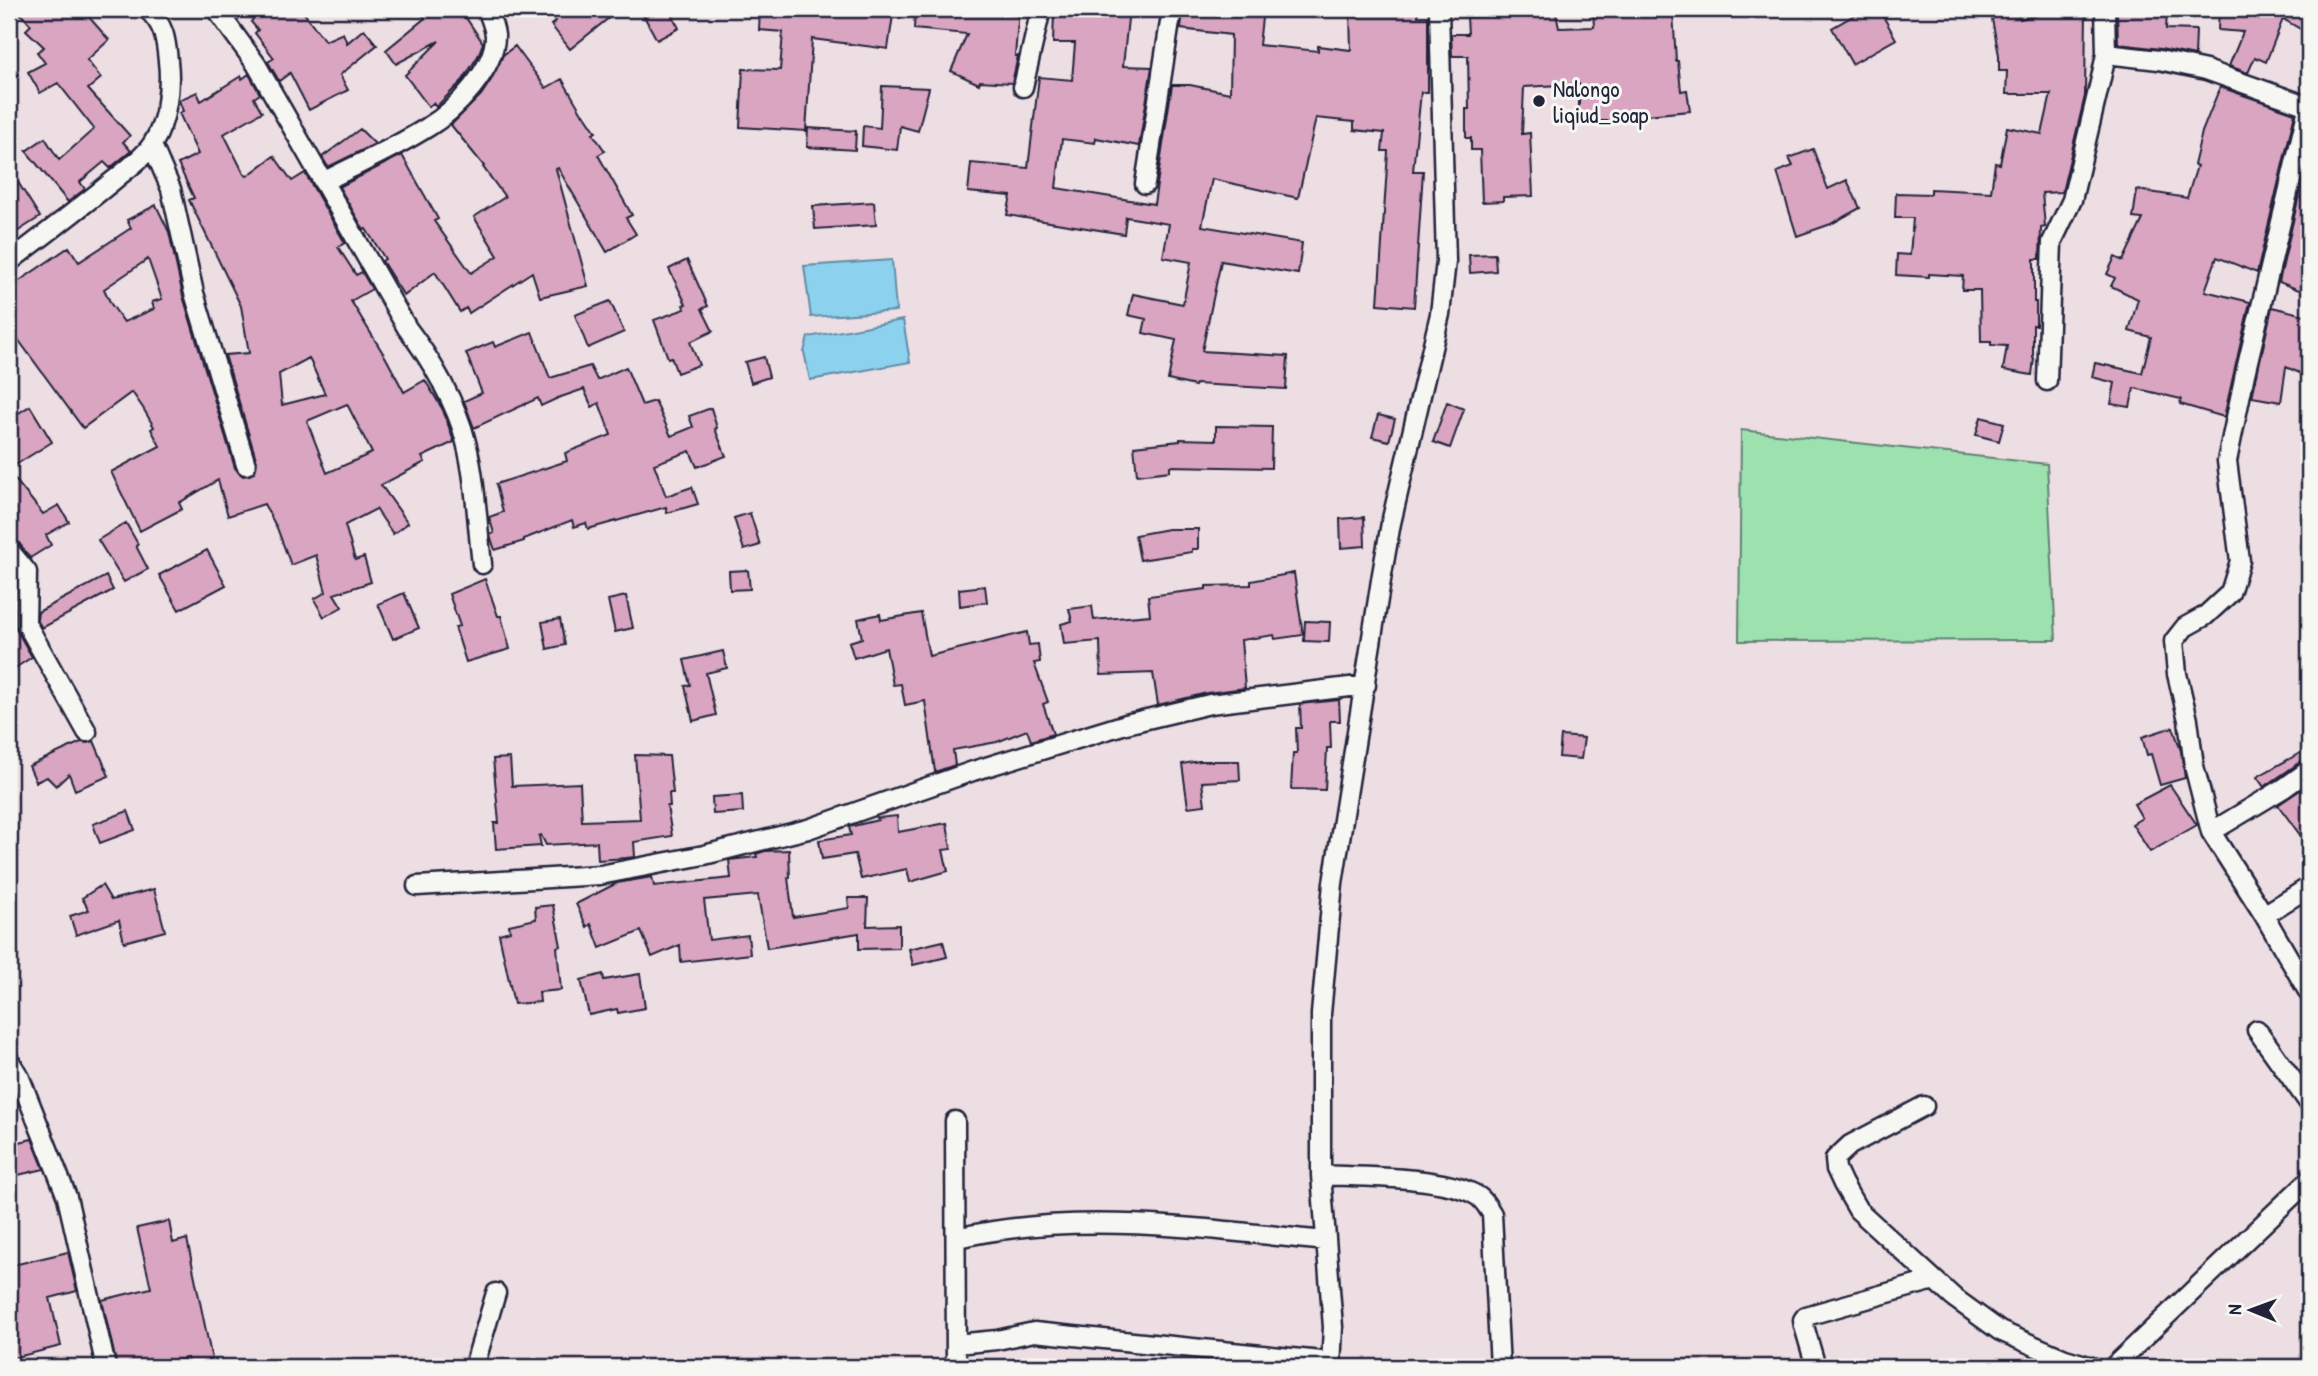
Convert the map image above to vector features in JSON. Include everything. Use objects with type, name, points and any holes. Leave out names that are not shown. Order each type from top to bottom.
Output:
[{"type":"street","points":[[9,262],[133,164],[152,145],[161,126],[170,77],[166,35],[157,18],[147,9]]},
{"type":"street","points":[[216,9],[256,64],[407,328],[428,356],[466,442],[482,564]]},
{"type":"street","points":[[323,182],[429,127],[448,112],[480,78],[492,59],[495,34],[487,9]]},
{"type":"street","points":[[1023,86],[1041,9]]},
{"type":"street","points":[[1144,184],[1172,9]]},
{"type":"street","points":[[956,1344],[997,1340],[1034,1332],[1331,1365],[1333,1327],[1321,1175],[1321,1014],[1333,883],[1391,523],[1440,314],[1446,261],[1439,9]]},
{"type":"street","points":[[2047,381],[2052,242],[2072,201],[2106,54],[2105,9]]},
{"type":"street","points":[[2106,54],[2159,60],[2206,70],[2309,105],[2227,461],[2240,561],[2230,593],[2205,616],[2185,627],[2174,641],[2177,674],[2188,720],[2194,766],[2210,832],[2264,915],[2309,993]]},
{"type":"street","points":[[152,145],[171,189],[194,293],[246,465]]},
{"type":"street","points":[[9,550],[27,572],[26,623],[87,732]]},
{"type":"street","points":[[417,886],[600,875],[704,855],[808,829],[973,771],[1126,724],[1210,704],[1366,685]]},
{"type":"street","points":[[2210,832],[2309,770]]},
{"type":"street","points":[[2264,915],[2309,887]]},
{"type":"street","points":[[2257,1030],[2309,1103]]},
{"type":"street","points":[[9,1060],[20,1078],[66,1197],[106,1367]]},
{"type":"street","points":[[1924,1106],[1850,1145],[1835,1159],[1836,1169],[1858,1210],[1953,1297],[2000,1331],[2065,1359],[2092,1367]]},
{"type":"street","points":[[955,1121],[956,1367]]},
{"type":"street","points":[[1321,1175],[1452,1186],[1484,1201],[1492,1214],[1500,1367]]},
{"type":"street","points":[[2113,1367],[2309,1180]]},
{"type":"street","points":[[957,1238],[995,1229],[1121,1223],[1326,1241]]},
{"type":"street","points":[[1815,1367],[1804,1326],[1803,1320],[1806,1316],[1934,1280]]},
{"type":"street","points":[[474,1367],[496,1293]]},
{"type":"green space","points":[[1741,430],[2047,464],[2056,640],[1739,641]]},
{"type":"water","points":[[892,260],[896,311],[811,317],[804,266]]},
{"type":"water","points":[[903,320],[910,362],[810,380],[804,352],[808,337]]},
{"type":"building","points":[[16,9],[82,9],[109,40],[87,60],[101,78],[88,89],[130,136],[123,142],[131,151],[110,168],[104,162],[80,182],[85,189],[68,202],[26,151],[45,138],[59,160],[94,129],[58,83],[40,93],[28,72],[45,63],[37,52],[44,47],[26,30],[31,25]]},
{"type":"building","points":[[244,9],[301,9],[325,41],[343,33],[347,43],[364,29],[377,45],[340,75],[348,90],[309,110],[290,73],[279,81],[268,62],[274,58],[255,33],[258,30],[251,22],[253,19]]},
{"type":"building","points":[[418,9],[460,9],[483,43],[463,80],[436,107],[433,103],[429,107],[405,75],[439,41],[396,64],[386,50],[425,18]]},
{"type":"building","points":[[547,9],[620,9],[570,49],[551,25],[556,21]]},
{"type":"building","points":[[640,9],[669,9],[679,28],[657,40]]},
{"type":"building","points":[[760,9],[855,9],[893,15],[888,49],[812,39],[806,131],[740,127],[743,69],[780,70],[783,32],[759,30]]},
{"type":"building","points":[[915,9],[1019,9],[1015,56],[1018,56],[1012,83],[980,81],[979,84],[951,71],[967,34],[914,29]]},
{"type":"building","points":[[1066,9],[1129,9],[1123,66],[1152,67],[1139,146],[1096,138],[1095,143],[1062,139],[1056,188],[1154,204],[1172,85],[1190,85],[1230,93],[1231,35],[1181,29],[1183,9],[1263,9],[1259,45],[1318,51],[1318,46],[1351,50],[1350,12],[1418,9],[1418,16],[1428,16],[1428,92],[1421,92],[1413,171],[1423,171],[1414,307],[1378,304],[1388,151],[1382,151],[1384,133],[1354,130],[1354,122],[1316,118],[1298,198],[1212,179],[1202,226],[1302,243],[1298,274],[1221,261],[1202,351],[1288,356],[1286,389],[1195,386],[1168,380],[1176,340],[1143,333],[1146,319],[1128,315],[1133,294],[1183,304],[1191,262],[1163,257],[1169,224],[1126,217],[1124,234],[1007,215],[1011,196],[968,192],[971,163],[1028,168],[1039,77],[1072,80],[1075,43],[1053,43],[1054,12],[1065,12]]},
{"type":"building","points":[[1555,9],[1559,28],[1594,27],[1593,9],[1611,9],[1611,16],[1673,12],[1681,91],[1687,90],[1690,111],[1612,118],[1612,121],[1579,121],[1579,84],[1524,87],[1522,134],[1530,133],[1533,196],[1503,197],[1503,201],[1482,202],[1480,150],[1471,150],[1471,138],[1466,138],[1466,109],[1469,109],[1468,56],[1452,56],[1451,34],[1468,34],[1467,17],[1477,17],[1477,12]]},
{"type":"building","points":[[1865,9],[1879,9],[1896,39],[1852,64],[1832,28]]},
{"type":"building","points":[[1990,9],[2017,9],[2020,19],[2064,9],[2086,9],[2085,96],[2062,192],[2042,193],[2045,227],[2041,228],[2040,259],[2034,259],[2036,325],[2033,325],[2032,375],[2003,370],[2007,346],[1981,342],[1980,290],[1962,290],[1963,276],[1896,275],[1897,254],[1910,255],[1913,218],[1895,218],[1896,193],[1931,194],[1931,189],[1991,192],[1995,163],[2000,164],[2007,127],[2042,134],[2051,94],[2006,94],[2007,71],[1999,71],[1999,55]]},
{"type":"building","points":[[2141,9],[2141,12],[2167,13],[2166,29],[2196,30],[2195,56],[2118,44],[2117,11]]},
{"type":"building","points":[[2219,9],[2309,9],[2309,34],[2283,19],[2266,62],[2255,57],[2248,73],[2229,66],[2243,32],[2218,30]]},
{"type":"building","points":[[515,46],[546,88],[562,79],[596,132],[593,134],[605,151],[598,155],[632,215],[626,218],[636,234],[607,252],[558,168],[556,169],[588,286],[540,297],[532,272],[469,313],[466,308],[460,312],[435,272],[404,296],[382,261],[385,259],[339,187],[402,155],[438,219],[434,221],[471,273],[498,256],[474,217],[505,197],[451,125],[481,95],[503,55]]},
{"type":"building","points":[[249,74],[260,94],[254,98],[262,112],[224,134],[244,174],[247,176],[274,156],[292,181],[305,173],[345,243],[338,247],[356,275],[362,272],[372,289],[351,301],[404,392],[425,380],[443,410],[454,442],[422,457],[425,462],[381,485],[408,523],[393,534],[376,509],[345,525],[355,560],[364,557],[371,582],[334,594],[342,607],[324,617],[314,599],[326,592],[316,555],[291,565],[277,528],[264,504],[228,516],[218,480],[179,503],[182,509],[140,531],[111,472],[160,446],[151,429],[154,427],[143,408],[132,392],[83,428],[9,327],[9,316],[16,311],[9,299],[9,288],[69,247],[79,262],[131,228],[127,220],[156,205],[169,232],[183,296],[235,468],[243,476],[254,473],[257,462],[225,355],[249,353],[241,306],[189,200],[194,198],[178,164],[198,154],[179,113],[183,111],[179,100],[197,92],[201,101],[241,76],[242,79]],"holes":[[[148,259],[162,299],[152,302],[154,309],[124,322],[104,289]],[[309,358],[325,394],[282,405],[279,374]],[[347,404],[372,453],[327,473],[307,421]]]},
{"type":"building","points":[[882,86],[929,88],[918,131],[900,126],[897,150],[862,146],[863,126],[880,128]]},
{"type":"building","points":[[2220,87],[2295,113],[2257,273],[2217,257],[2205,291],[2250,302],[2224,417],[2180,404],[2181,399],[2134,388],[2130,407],[2111,404],[2115,383],[2092,377],[2095,363],[2142,373],[2151,337],[2129,331],[2138,299],[2111,286],[2115,278],[2107,274],[2115,257],[2123,261],[2143,219],[2133,218],[2137,190],[2187,198],[2197,166],[2194,165],[2202,132]]},
{"type":"building","points":[[808,128],[856,131],[855,150],[807,147]]},
{"type":"building","points":[[360,129],[375,144],[328,167],[322,157]]},
{"type":"building","points":[[1813,149],[1828,189],[1847,180],[1860,208],[1831,224],[1797,236],[1777,172],[1793,166],[1789,158]]},
{"type":"building","points":[[2309,152],[2309,294],[2279,282]]},
{"type":"building","points":[[9,168],[40,217],[9,237]]},
{"type":"building","points":[[874,202],[876,225],[815,229],[813,206]]},
{"type":"building","points":[[1495,254],[1496,271],[1470,273],[1469,255]]},
{"type":"building","points":[[687,260],[708,306],[702,309],[713,331],[690,342],[699,365],[677,373],[671,357],[668,358],[654,320],[685,309],[683,305],[686,304],[669,269]]},
{"type":"building","points":[[610,301],[624,332],[588,348],[575,315]]},
{"type":"building","points":[[2272,307],[2309,316],[2309,377],[2286,367],[2281,402],[2252,397]]},
{"type":"building","points":[[532,332],[550,378],[590,366],[597,380],[626,367],[642,405],[655,401],[671,436],[693,427],[689,416],[711,408],[717,428],[715,429],[726,456],[697,467],[690,451],[654,464],[666,496],[692,487],[698,504],[667,513],[666,507],[588,529],[586,523],[574,527],[572,520],[524,541],[495,550],[490,535],[494,533],[489,517],[503,512],[496,484],[567,461],[565,453],[611,435],[599,403],[592,407],[584,389],[541,406],[538,398],[474,428],[464,401],[482,393],[466,353],[493,342],[495,347]]},
{"type":"building","points":[[764,357],[769,377],[751,383],[745,362]]},
{"type":"building","points":[[1447,402],[1464,409],[1450,448],[1433,442]]},
{"type":"building","points":[[30,406],[52,442],[9,469],[9,419]]},
{"type":"building","points":[[1378,415],[1395,419],[1389,441],[1372,437]]},
{"type":"building","points":[[1981,417],[2004,423],[1999,441],[1976,435]]},
{"type":"building","points":[[1216,426],[1272,427],[1271,468],[1170,466],[1170,471],[1137,475],[1134,446],[1180,439],[1216,440]]},
{"type":"building","points":[[9,472],[43,514],[59,505],[69,522],[46,535],[51,545],[30,558],[9,529]]},
{"type":"building","points":[[750,513],[760,545],[744,550],[734,518]]},
{"type":"building","points":[[1364,517],[1365,546],[1341,548],[1340,519]]},
{"type":"building","points":[[126,523],[148,569],[124,582],[98,540]]},
{"type":"building","points":[[1168,529],[1198,529],[1198,549],[1140,560],[1135,535]]},
{"type":"building","points":[[207,550],[226,585],[179,610],[159,575]]},
{"type":"building","points":[[748,570],[750,589],[730,590],[729,571]]},
{"type":"building","points":[[1294,573],[1303,635],[1275,639],[1274,635],[1241,640],[1245,688],[1207,693],[1158,705],[1153,673],[1101,675],[1100,641],[1064,644],[1061,624],[1072,621],[1069,609],[1092,606],[1094,620],[1150,615],[1148,596],[1206,589],[1206,586],[1251,585],[1251,581]]},
{"type":"building","points":[[106,576],[113,590],[42,628],[37,620],[38,612]]},
{"type":"building","points":[[485,579],[498,616],[501,616],[510,649],[466,662],[455,627],[460,626],[449,594]]},
{"type":"building","points":[[985,586],[987,602],[960,606],[959,589]]},
{"type":"building","points":[[404,593],[419,628],[393,639],[378,604]]},
{"type":"building","points":[[626,596],[633,628],[615,632],[608,600]]},
{"type":"building","points":[[9,601],[15,610],[16,629],[32,657],[9,672]]},
{"type":"building","points":[[921,613],[929,656],[1027,632],[1029,645],[1038,644],[1040,662],[1034,663],[1048,702],[1043,704],[1053,734],[1031,741],[1027,730],[997,742],[953,750],[955,765],[935,772],[925,701],[905,705],[901,684],[893,685],[886,648],[854,658],[849,642],[862,638],[858,619],[880,614],[881,620]]},
{"type":"building","points":[[560,619],[565,645],[547,649],[542,622]]},
{"type":"building","points":[[1305,621],[1330,622],[1329,642],[1304,641]]},
{"type":"building","points":[[723,651],[727,668],[706,673],[716,715],[693,721],[685,686],[690,685],[684,660]]},
{"type":"building","points":[[1339,700],[1340,721],[1330,721],[1331,748],[1327,748],[1325,790],[1291,789],[1293,753],[1297,753],[1296,728],[1301,728],[1300,704]]},
{"type":"building","points":[[2173,727],[2181,751],[2185,778],[2160,785],[2151,754],[2147,755],[2142,737]]},
{"type":"building","points":[[1561,736],[1584,738],[1581,759],[1559,757]]},
{"type":"building","points":[[94,741],[109,776],[75,790],[69,774],[56,786],[47,777],[36,782],[29,766],[81,742]]},
{"type":"building","points":[[2309,748],[2309,759],[2264,787],[2257,777]]},
{"type":"building","points":[[635,755],[669,756],[673,793],[669,793],[670,806],[667,806],[672,836],[634,842],[635,857],[626,858],[598,860],[597,842],[546,845],[541,835],[541,846],[496,849],[494,823],[499,823],[493,759],[510,758],[512,786],[580,783],[582,821],[640,819]]},
{"type":"building","points":[[1199,761],[1239,761],[1240,780],[1202,782],[1205,805],[1188,807],[1182,764]]},
{"type":"building","points":[[2309,784],[2309,847],[2278,805]]},
{"type":"building","points":[[2170,785],[2197,825],[2150,852],[2132,824],[2142,818],[2134,804]]},
{"type":"building","points":[[742,795],[743,812],[713,814],[712,797]]},
{"type":"building","points":[[128,811],[135,830],[100,843],[93,824]]},
{"type":"building","points":[[897,816],[898,832],[947,823],[951,849],[943,850],[948,871],[910,882],[907,869],[861,879],[855,854],[822,859],[819,840],[851,835],[849,827],[878,820],[877,818]]},
{"type":"building","points":[[789,850],[788,878],[793,917],[849,908],[848,898],[868,898],[867,926],[899,925],[899,948],[859,949],[859,933],[767,948],[758,895],[704,900],[709,940],[748,935],[750,954],[681,962],[680,945],[652,957],[641,931],[600,948],[591,924],[587,927],[576,904],[617,883],[652,877],[654,886],[731,878],[729,860],[757,857],[756,854],[765,851]]},
{"type":"building","points":[[102,885],[111,900],[154,889],[165,931],[124,942],[119,920],[76,935],[70,916],[89,910],[82,898]]},
{"type":"building","points":[[553,905],[561,946],[557,947],[561,990],[539,992],[540,1002],[514,1004],[499,934],[510,931],[509,925],[536,919],[535,907]]},
{"type":"building","points":[[943,941],[947,957],[913,965],[909,949]]},
{"type":"building","points":[[603,974],[604,980],[640,974],[645,1008],[618,1013],[617,1009],[589,1015],[581,980]]},
{"type":"building","points":[[32,1139],[44,1169],[18,1175],[11,1144]]},
{"type":"building","points":[[169,1221],[173,1243],[187,1239],[212,1360],[189,1366],[187,1358],[146,1367],[117,1367],[102,1300],[151,1288],[137,1228]]},
{"type":"building","points":[[68,1252],[77,1291],[50,1298],[61,1346],[9,1359],[9,1266]]},
{"type":"place","name":"Nalongo liqiud_soap","points":[[1539,101]]}]
